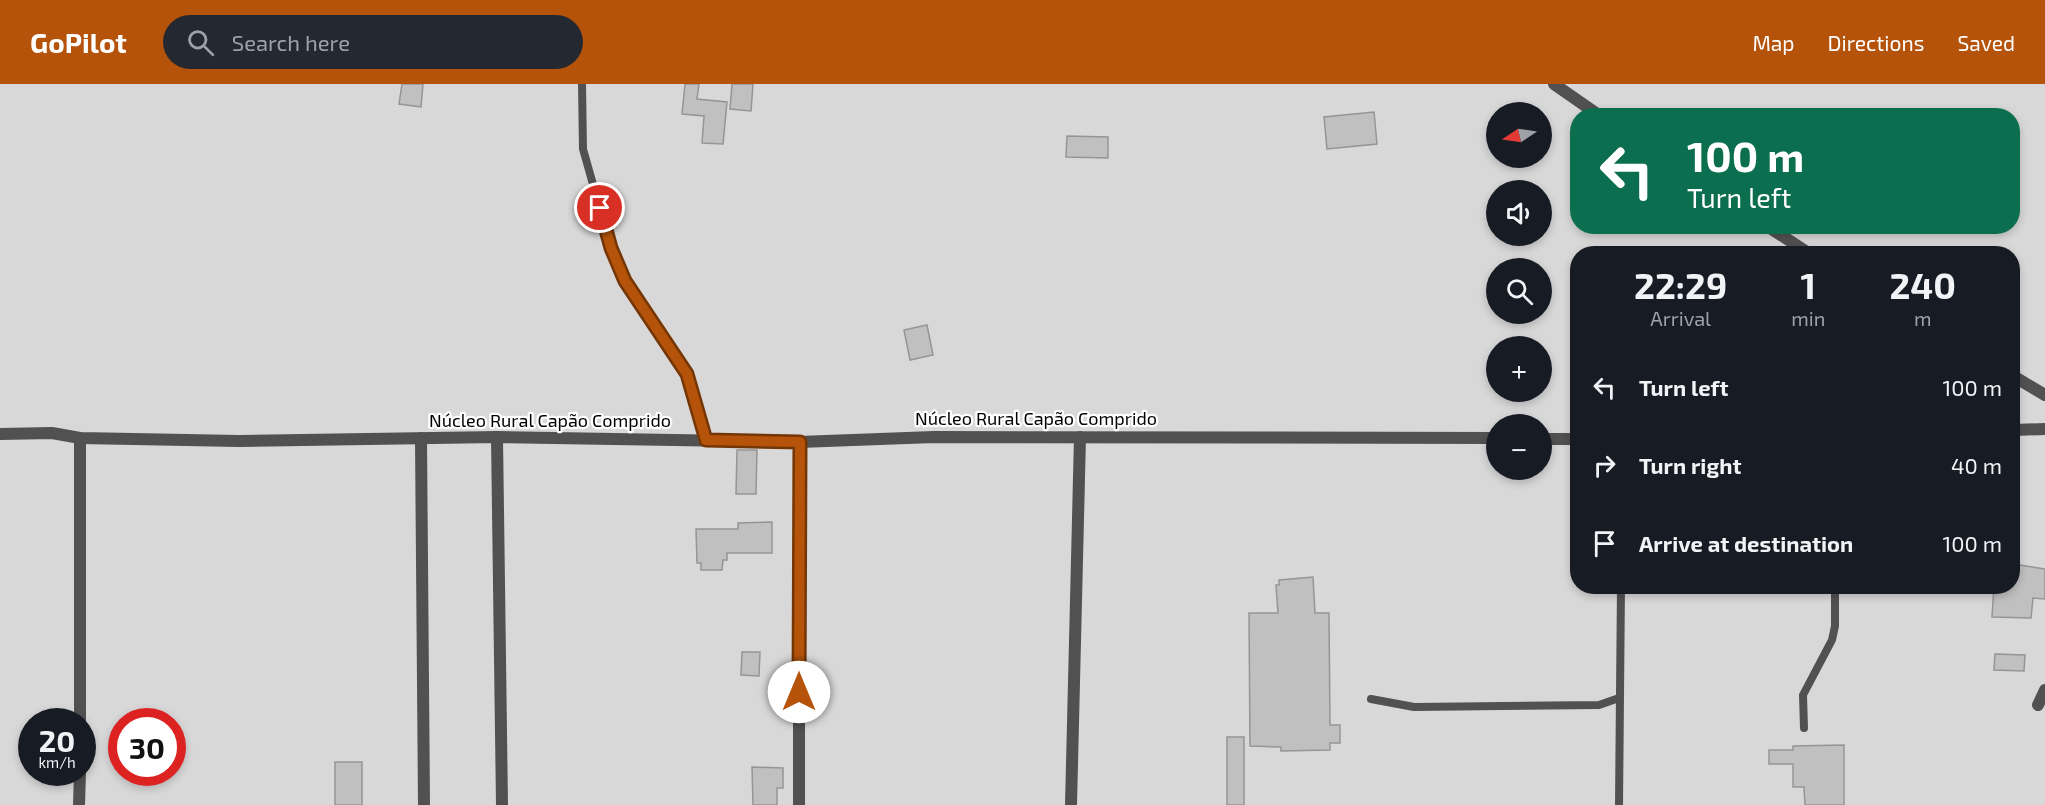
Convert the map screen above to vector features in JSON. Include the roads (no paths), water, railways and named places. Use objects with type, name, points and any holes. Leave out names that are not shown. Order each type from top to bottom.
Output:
[{"type":"street","points":[[1554,84],[1588,108]]},
{"type":"street","points":[[1779,234],[1798,246]]},
{"type":"street","points":[[2020,380],[2045,395]]},
{"type":"street","points":[[2020,430],[2045,429]]},
{"type":"street","name":"Núcleo Rural Capão Comprido","points":[[0,434],[52,433],[80,438],[239,441],[497,437],[800,442],[934,437],[1486,438]]},
{"type":"street","points":[[497,437],[502,805]]},
{"type":"street","points":[[1071,805],[1080,437]]},
{"type":"street","points":[[80,438],[80,708]]},
{"type":"street","points":[[421,438],[424,805]]},
{"type":"street","points":[[1552,439],[1570,439]]},
{"type":"street","points":[[799,805],[800,442]]},
{"type":"street","points":[[2038,705],[2045,690]]},
{"type":"street","points":[[80,786],[80,805]]},
{"type":"lane","points":[[582,84],[583,148],[611,248],[625,281],[687,374],[706,440]]},
{"type":"lane","points":[[1619,805],[1621,594]]},
{"type":"lane","points":[[1804,729],[1803,695],[1832,640],[1835,626],[1834,594]]},
{"type":"lane","points":[[1371,699],[1414,707],[1599,705],[1619,698]]}]
